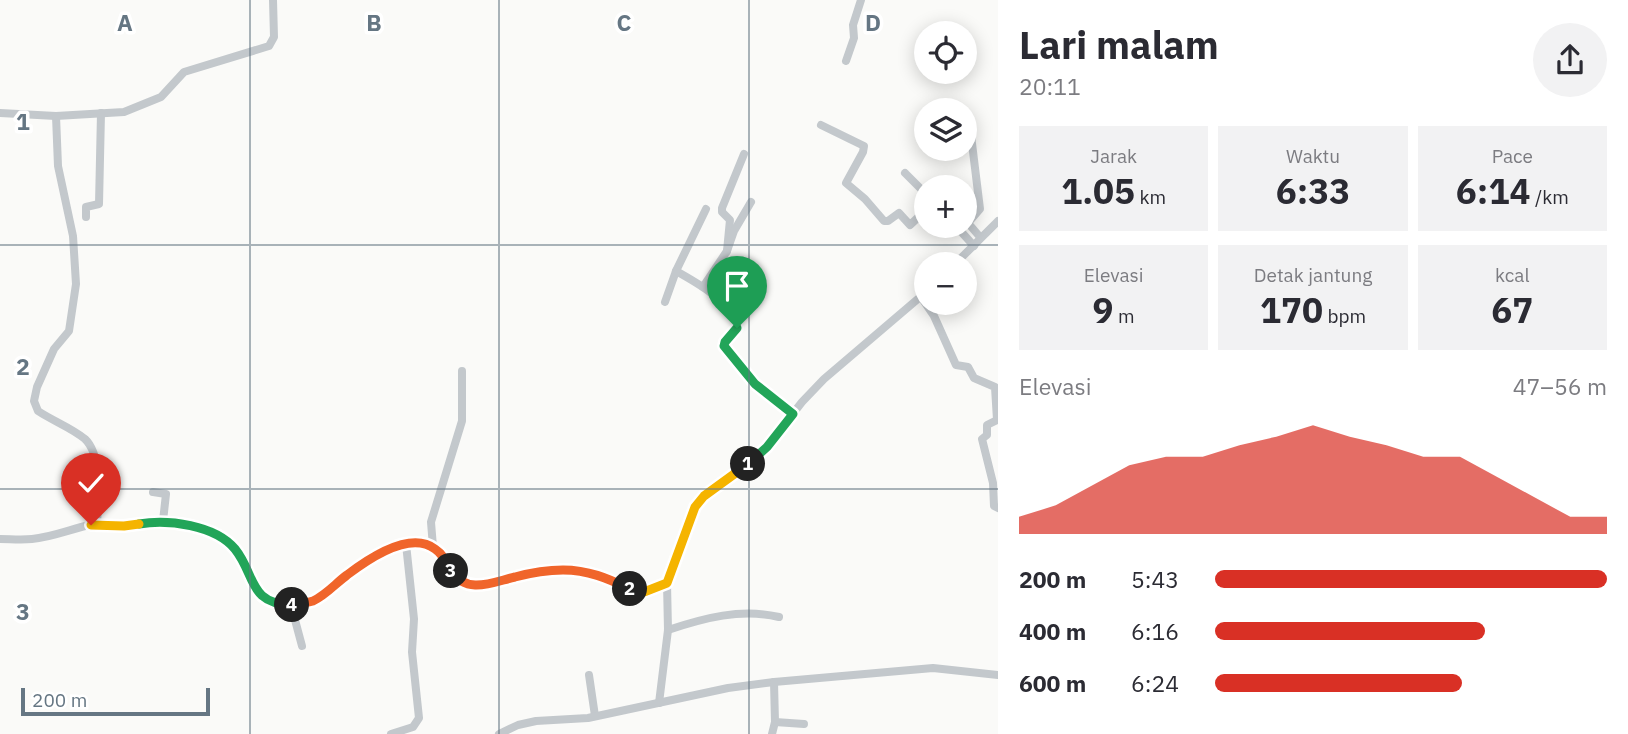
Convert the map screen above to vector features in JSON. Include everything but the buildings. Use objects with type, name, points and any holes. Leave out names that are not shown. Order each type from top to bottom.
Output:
[{"type":"street","points":[[0,113],[57,116],[124,112],[146,105],[169,91],[184,72],[269,46],[273,42],[274,31],[273,0]]},
{"type":"street","points":[[846,61],[854,38],[853,25],[861,0]]},
{"type":"street","points":[[86,217],[86,206],[99,204],[101,113]]},
{"type":"street","points":[[57,116],[57,159],[72,226],[76,284],[69,331],[49,358],[34,401],[38,411],[82,437],[90,445],[97,470],[97,524]]},
{"type":"street","points":[[821,125],[864,146],[846,183],[865,199],[884,221],[888,222],[900,213],[908,225],[914,222]]},
{"type":"street","points":[[727,251],[730,220],[722,212],[722,208],[744,154]]},
{"type":"street","points":[[974,161],[980,211],[968,223],[980,237]]},
{"type":"street","points":[[905,173],[914,182]]},
{"type":"street","points":[[704,287],[727,251],[734,230],[751,202]]},
{"type":"street","points":[[665,302],[676,271],[706,209]]},
{"type":"street","points":[[968,252],[998,221]]},
{"type":"street","points":[[967,238],[974,246]]},
{"type":"street","points":[[676,271],[704,287],[724,303],[737,323],[736,330],[724,346],[755,384],[793,414]]},
{"type":"street","points":[[659,703],[668,630],[667,583],[690,516],[698,502],[750,463],[779,434],[824,379],[914,302]]},
{"type":"street","points":[[934,315],[955,363],[968,367],[975,379],[995,387],[997,420],[987,425],[988,435],[982,439],[993,482],[995,507],[998,508]]},
{"type":"street","points":[[433,547],[431,522],[461,428],[464,404],[463,371]]},
{"type":"street","points":[[153,492],[166,494],[163,521]]},
{"type":"street","points":[[0,539],[33,539],[97,524],[124,526],[163,521],[182,523],[223,539],[240,556],[252,583],[262,597],[291,605],[307,603],[321,596],[364,564],[406,544],[422,543],[440,553],[455,576],[471,584],[491,584],[516,576],[566,570],[597,574],[641,592],[667,583]]},
{"type":"street","points":[[391,734],[415,726],[419,718],[413,657],[414,619],[406,544]]},
{"type":"street","points":[[291,605],[302,646]]},
{"type":"street","points":[[668,630],[724,615],[754,613],[779,617]]},
{"type":"street","points":[[499,734],[518,725],[536,721],[596,716],[728,688],[774,682],[933,668],[998,675]]},
{"type":"street","points":[[589,675],[596,716]]},
{"type":"street","points":[[772,734],[775,722],[774,682]]},
{"type":"street","points":[[775,722],[804,724]]},
{"type":"route","points":[[91,525],[124,526],[163,521],[182,523],[204,530],[223,539],[235,549],[262,597],[270,602],[291,605],[313,601],[364,564],[391,549],[415,543],[433,547],[455,576],[466,584],[491,584],[516,576],[566,570],[605,576],[635,591],[648,591],[667,583],[690,516],[698,502],[750,463],[779,434],[793,414],[755,384],[724,346],[737,328]]}]
